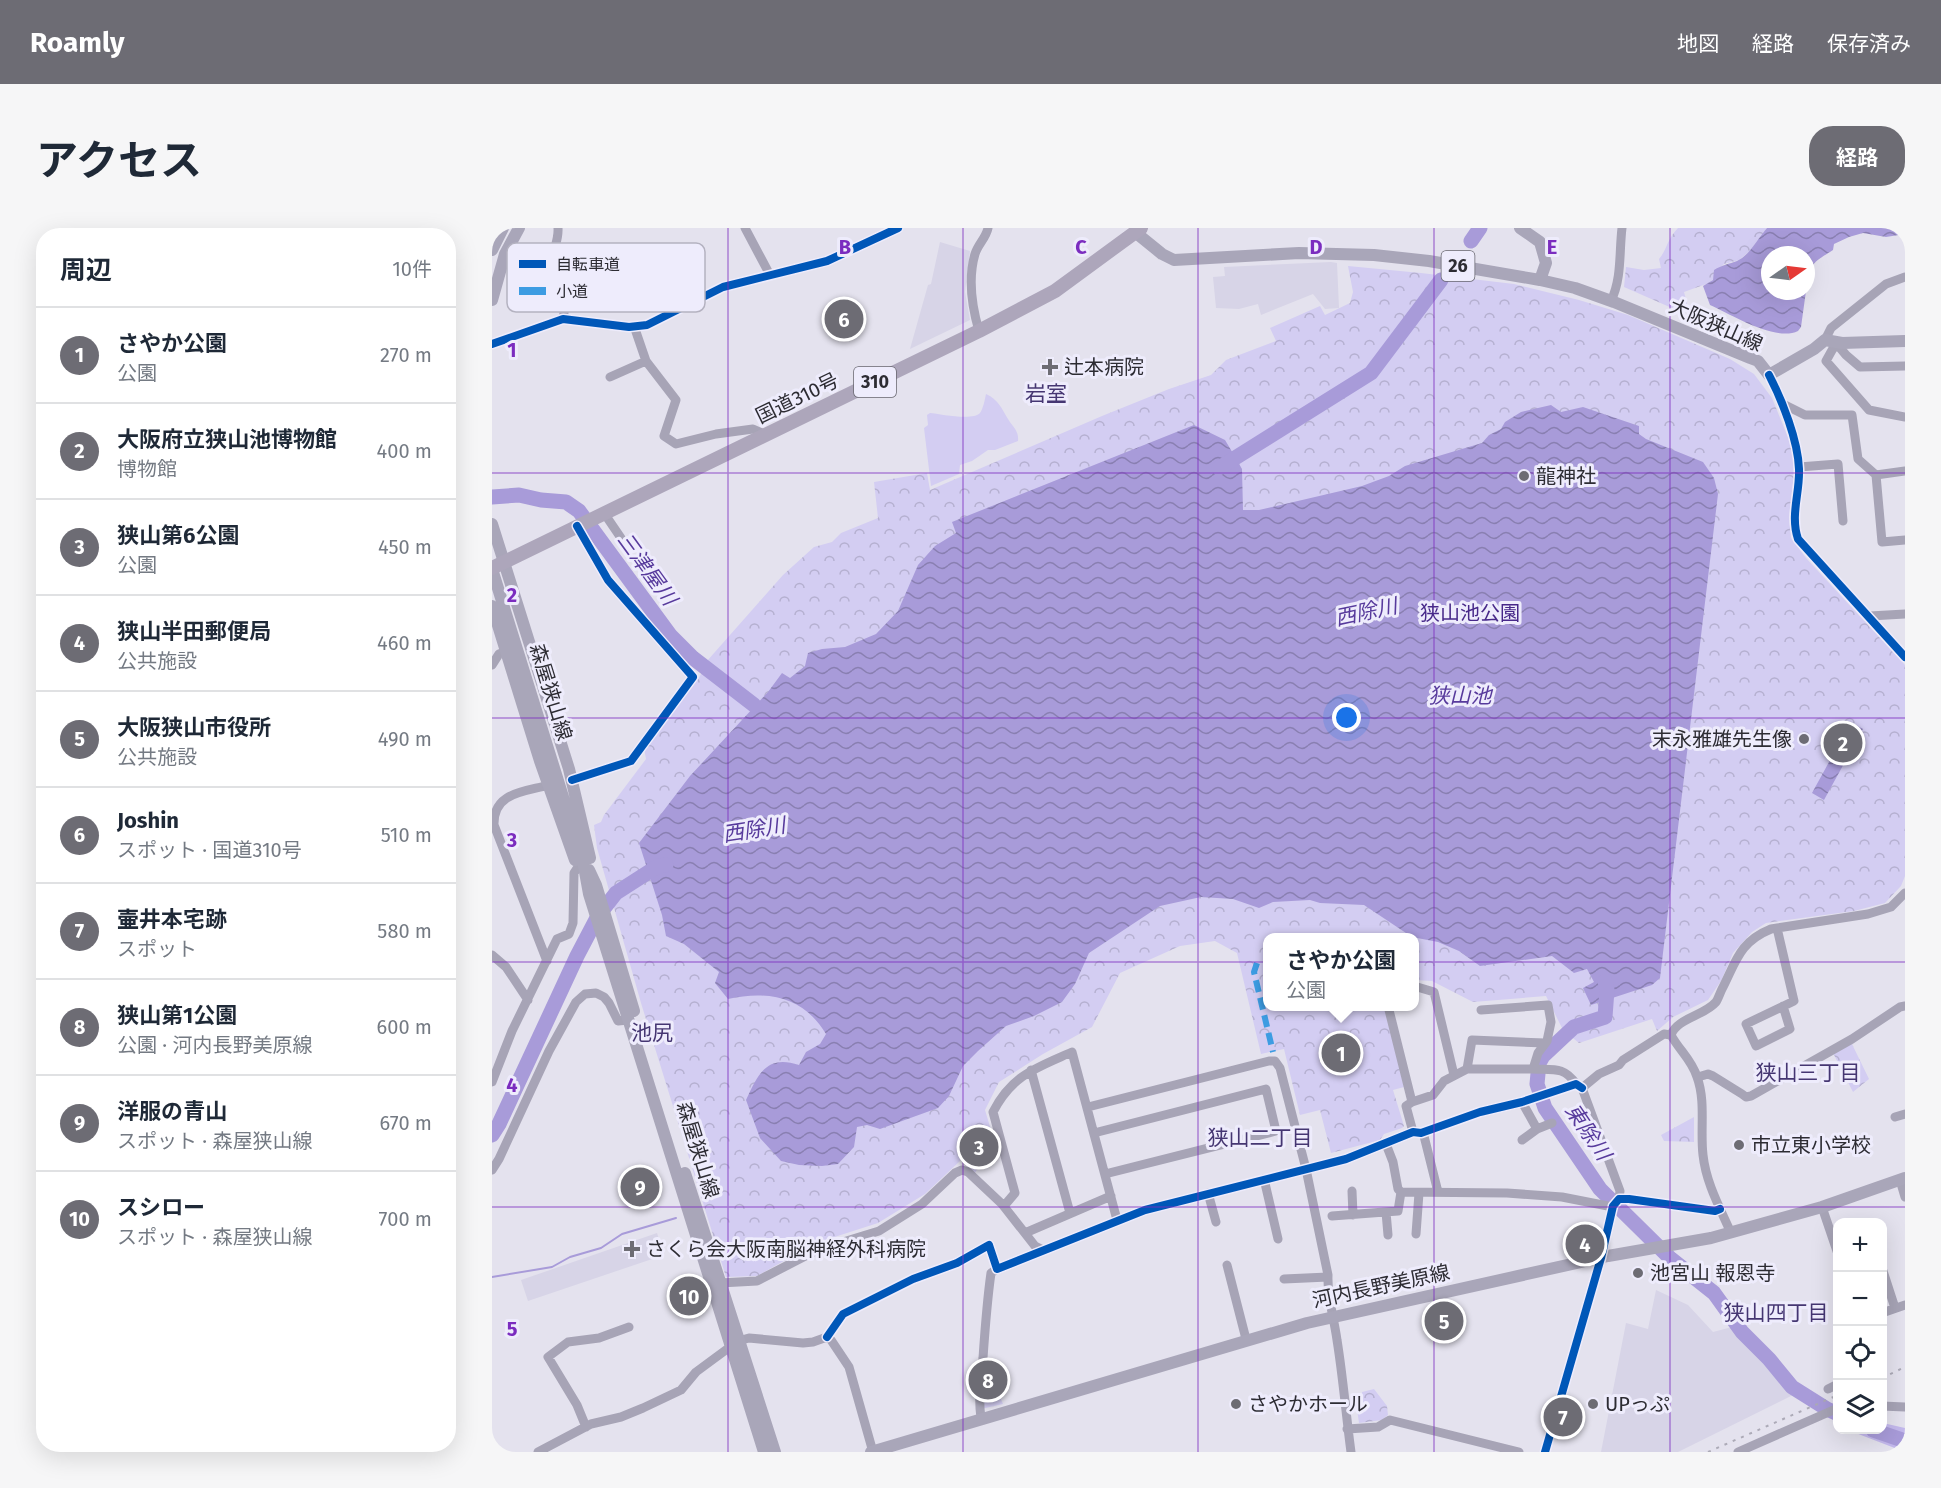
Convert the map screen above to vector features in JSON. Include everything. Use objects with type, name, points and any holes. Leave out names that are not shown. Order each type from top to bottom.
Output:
[{"type":"highway","name":"国道310号","points":[[496,566],[980,331],[1055,291],[1138,230]]},
{"type":"main road","points":[[492,250],[503,228]]},
{"type":"main road","points":[[511,243],[519,228]]},
{"type":"main road","points":[[1520,228],[1540,242],[1546,263],[1540,280]]},
{"type":"main road","name":"大阪狭山線","points":[[1138,230],[1162,254],[1174,260],[1299,253],[1374,255],[1429,261],[1575,288],[1758,361],[1769,375],[1830,342]]},
{"type":"main road","points":[[492,300],[507,250]]},
{"type":"main road","points":[[1830,342],[1905,341]]},
{"type":"main road","points":[[492,524],[496,566],[572,780],[593,890]]},
{"type":"main road","name":"森屋狭山線","points":[[496,566],[521,661],[581,864],[593,890],[720,1283],[734,1344],[764,1452]]},
{"type":"main road","points":[[492,606],[549,785],[581,864]]},
{"type":"main road","name":"森屋狭山線","points":[[616,963],[628,1020],[734,1344],[774,1452]]},
{"type":"main road","name":"河内長野美原線","points":[[872,1452],[1246,1339],[1334,1316],[1601,1258],[1731,1233],[1822,1208],[1902,1178]]},
{"type":"street","points":[[557,243],[558,228]]},
{"type":"street","points":[[746,228],[770,275]]},
{"type":"street","points":[[705,296],[723,287],[828,261],[898,228]]},
{"type":"street","points":[[980,331],[971,300],[975,252],[987,235],[988,228]]},
{"type":"street","points":[[1611,301],[1618,287],[1622,228]]},
{"type":"street","points":[[492,250],[505,254]]},
{"type":"street","points":[[1905,277],[1886,284],[1831,328],[1826,361],[1869,410],[1905,417]]},
{"type":"street","points":[[563,319],[564,312]]},
{"type":"street","points":[[492,344],[563,319],[634,326],[647,325],[673,312]]},
{"type":"street","points":[[634,326],[646,361],[676,400],[664,436],[676,444],[716,434],[753,429],[766,435]]},
{"type":"street","points":[[1830,342],[1860,367],[1905,366]]},
{"type":"street","points":[[610,377],[646,361]]},
{"type":"street","points":[[1769,375],[1798,453],[1799,467],[1794,516],[1794,528],[1798,539],[1905,657]]},
{"type":"street","points":[[1781,403],[1805,415],[1852,415],[1858,459],[1876,475],[1882,542],[1905,540]]},
{"type":"street","points":[[1799,467],[1838,464],[1843,521]]},
{"type":"street","points":[[1876,475],[1905,471]]},
{"type":"street","points":[[604,513],[621,538]]},
{"type":"street","points":[[572,780],[631,760],[693,677],[608,580],[578,525]]},
{"type":"street","points":[[1870,616],[1905,614]]},
{"type":"street","points":[[492,665],[499,654],[507,651]]},
{"type":"street","points":[[547,961],[494,825],[494,815],[498,804],[507,797],[549,785]]},
{"type":"street","points":[[492,1082],[512,1031],[557,939],[569,934],[573,923],[574,873],[581,864]]},
{"type":"street","points":[[1671,1035],[1675,1027],[1704,1012],[1716,1002],[1734,961],[1750,941],[1760,934],[1777,928],[1868,914],[1891,907],[1905,893]]},
{"type":"street","points":[[1777,928],[1794,1001],[1746,1024],[1756,1046],[1790,1029],[1784,1006]]},
{"type":"street","points":[[492,955],[506,967],[528,1000]]},
{"type":"street","points":[[1419,988],[1434,992],[1454,1075]]},
{"type":"street","points":[[492,1170],[549,1051],[576,1002],[585,994],[596,993],[609,1003],[618,1021],[628,1020]]},
{"type":"street","points":[[1481,1010],[1548,1005],[1551,1022],[1545,1043],[1538,1053],[1537,1069]]},
{"type":"street","points":[[1698,1077],[1708,1074],[1746,1097],[1751,1096],[1905,1006]]},
{"type":"street","points":[[1389,1011],[1412,1102]]},
{"type":"street","points":[[981,1418],[978,1397],[981,1383],[984,1323],[991,1273],[997,1269],[1117,1220],[1208,1193],[1347,1159],[1386,1144],[1388,1141],[1480,1112],[1579,1086],[1619,1065],[1623,1060],[1662,1035],[1671,1035]]},
{"type":"street","points":[[1671,1035],[1690,1060],[1698,1077],[1706,1172],[1731,1233]]},
{"type":"street","points":[[1467,1069],[1472,1040],[1545,1043]]},
{"type":"street","points":[[1004,1206],[1015,1193],[993,1112],[999,1099],[1014,1081],[1031,1070],[1072,1052],[1117,1220]]},
{"type":"street","points":[[1088,1107],[1275,1061],[1280,1068],[1306,1168],[1328,1277],[1327,1289],[1334,1316],[1351,1452]]},
{"type":"street","points":[[1438,1192],[1418,1132],[1406,1106],[1433,1095],[1444,1080],[1467,1069],[1537,1069],[1561,1070],[1569,1073],[1579,1086],[1620,1191],[1545,1452]]},
{"type":"street","points":[[1031,1070],[1070,1213]]},
{"type":"street","points":[[1094,1133],[1266,1089],[1276,1131],[1104,1174]]},
{"type":"street","points":[[1522,1102],[1537,1129]]},
{"type":"street","points":[[1895,1117],[1905,1114]]},
{"type":"street","points":[[1522,1140],[1537,1129],[1552,1123]]},
{"type":"street","points":[[1332,1216],[1398,1211],[1401,1192],[1398,1189],[1393,1162],[1386,1144]]},
{"type":"street","points":[[720,1283],[757,1281],[817,1250],[879,1231],[922,1204],[955,1173],[962,1170],[968,1172],[1004,1206],[1035,1246],[1043,1250]]},
{"type":"street","points":[[1902,1178],[1905,1197]]},
{"type":"street","points":[[1264,1179],[1278,1239]]},
{"type":"street","points":[[1352,1191],[1353,1215]]},
{"type":"street","points":[[1401,1192],[1508,1193],[1615,1204],[1715,1211],[1720,1209]]},
{"type":"street","points":[[1416,1234],[1419,1192]]},
{"type":"street","points":[[1208,1193],[1216,1222]]},
{"type":"street","points":[[1024,1233],[1111,1196]]},
{"type":"street","points":[[1822,1208],[1833,1240]]},
{"type":"street","points":[[1386,1212],[1388,1235]]},
{"type":"street","points":[[538,1452],[586,1427],[643,1408],[681,1390],[696,1372],[734,1344],[749,1338],[802,1343],[827,1337],[843,1314],[913,1279],[957,1263],[984,1246],[989,1245],[997,1269]]},
{"type":"street","points":[[1227,1265],[1246,1339]]},
{"type":"street","points":[[1882,1272],[1900,1307]]},
{"type":"street","points":[[1284,1280],[1328,1277]]},
{"type":"street","points":[[586,1427],[577,1405],[548,1357],[567,1342],[599,1338],[629,1327]]},
{"type":"street","points":[[827,1337],[849,1367],[872,1452]]},
{"type":"street","points":[[1887,1406],[1905,1407]]},
{"type":"street","points":[[1738,1452],[1833,1410]]},
{"type":"street","points":[[1347,1429],[1378,1427],[1390,1420],[1519,1452]]},
{"type":"street","points":[[1762,1441],[1764,1452]]},
{"type":"shaded area","points":[[940,242],[970,251],[965,292],[970,320],[910,349],[928,285],[931,284]]},
{"type":"shaded area","points":[[1337,263],[1339,308],[1325,309],[1313,294],[1261,315],[1258,304],[1239,309],[1216,308],[1213,277],[1225,276],[1224,267]]},
{"type":"shaded area","points":[[657,1233],[664,1255],[528,1301],[521,1280]]},
{"type":"shaded area","points":[[1656,1290],[1688,1305],[1713,1332],[1732,1327],[1735,1334],[1795,1394],[1678,1452],[1601,1452],[1626,1323],[1648,1329]]},
{"type":"green space","points":[[1678,228],[1767,228],[1751,250],[1739,260],[1724,264],[1715,272],[1713,280],[1709,283],[1684,292],[1687,303],[1681,312],[1624,287],[1626,267],[1644,270],[1661,268],[1659,259]]},
{"type":"green space","name":"狭山池","points":[[1348,266],[1514,284],[1628,315],[1730,359],[1754,374],[1772,398],[1793,450],[1794,475],[1789,517],[1791,538],[1806,558],[1905,665],[1905,876],[1901,886],[1885,903],[1854,911],[1766,923],[1752,932],[1733,953],[1721,981],[1708,1000],[1673,1017],[1657,1031],[1652,1019],[1579,1043],[1563,1030],[1546,996],[1473,1002],[1432,981],[1419,980],[1419,933],[1263,933],[1263,1011],[1386,1011],[1404,1087],[1393,1090],[1404,1126],[1384,1134],[1380,1140],[1331,1153],[1320,1110],[1300,1115],[1284,1049],[1261,1054],[1237,953],[1215,941],[1180,946],[1120,973],[1092,1027],[999,1082],[985,1110],[994,1140],[975,1173],[966,1166],[963,1154],[960,1161],[925,1194],[878,1223],[816,1243],[757,1276],[726,1277],[641,1003],[597,848],[594,825],[601,822],[646,759],[644,748],[699,678],[707,661],[783,575],[814,547],[832,542],[841,533],[878,518],[874,482],[927,473],[930,490],[1102,416],[1211,375],[1226,360],[1276,341],[1270,328],[1320,306],[1325,315],[1350,303],[1353,292]]},
{"type":"green space","points":[[986,394],[999,405],[1017,432],[1018,441],[995,450],[988,450],[972,461],[960,465],[959,474],[931,486],[924,428],[928,425],[927,415],[930,413],[971,417],[980,413]]},
{"type":"green space","points":[[1851,1042],[1869,1079],[1853,1092],[1833,1053]]},
{"type":"green space","points":[[1694,1117],[1694,1142],[1664,1141],[1661,1135]]},
{"type":"green space","points":[[985,1360],[1003,1404],[981,1409]]},
{"type":"green space","points":[[1374,1389],[1387,1406],[1388,1415],[1382,1420],[1359,1423],[1357,1409],[1362,1401],[1362,1392]]},
{"type":"green space","points":[[1887,1424],[1905,1428],[1905,1452],[1858,1434],[1887,1434]]},
{"type":"water","points":[[1767,228],[1905,228],[1905,234],[1886,237],[1863,233],[1849,237],[1834,244],[1833,250],[1815,263],[1815,246],[1761,246],[1761,300],[1805,300],[1801,327],[1798,331],[1789,333],[1778,333],[1754,326],[1710,305],[1703,286],[1713,280],[1714,270],[1742,258]]},
{"type":"water","name":"狭山池","points":[[1551,405],[1561,412],[1583,407],[1639,426],[1639,434],[1646,439],[1703,462],[1714,478],[1718,494],[1660,978],[1652,985],[1591,1005],[1583,988],[1594,982],[1587,969],[1574,973],[1552,956],[1480,966],[1459,951],[1438,942],[1419,938],[1419,933],[1406,933],[1364,905],[1320,903],[1310,900],[1273,902],[1259,908],[1233,899],[1201,897],[1160,906],[1089,953],[1075,984],[1062,1002],[1034,1016],[1006,1026],[963,1066],[949,1096],[938,1108],[880,1129],[867,1125],[857,1127],[854,1147],[838,1164],[799,1165],[781,1161],[760,1138],[746,1100],[759,1075],[765,1069],[778,1062],[799,1065],[806,1052],[820,1044],[826,1034],[807,1012],[784,999],[757,995],[728,999],[715,983],[719,972],[684,944],[666,936],[662,915],[639,843],[690,776],[768,692],[782,673],[790,678],[805,666],[808,653],[845,647],[876,634],[898,611],[918,565],[935,546],[956,533],[952,522],[1194,425],[1225,440],[1242,469],[1243,510],[1259,510],[1362,486],[1389,476],[1405,466],[1482,443],[1489,435],[1501,429],[1505,422],[1521,412]]},
{"type":"water","points":[[1851,722],[1863,729],[1824,800],[1812,793]]},
{"type":"waterway","name":"西除川","points":[[1471,241],[1480,228]]},
{"type":"waterway","name":"西除川","points":[[1219,468],[1371,373],[1441,280]]},
{"type":"waterway","name":"三津屋川","points":[[492,497],[519,495],[566,502],[579,511],[670,635],[693,658],[754,705]]},
{"type":"waterway","name":"西除川","points":[[492,1135],[598,916],[616,893],[658,866],[666,865]]},
{"type":"waterway","name":"東除川","points":[[1605,981],[1607,990],[1605,1017],[1574,1027],[1543,1056],[1539,1063],[1537,1084],[1545,1108],[1600,1189],[1671,1259],[1714,1293],[1742,1332],[1769,1359],[1792,1387],[1833,1412]]},
{"type":"waterway","points":[[492,1277],[552,1267],[570,1257],[601,1248],[622,1234],[676,1218]]},
{"type":"waterway","name":"東除川","points":[[1885,1434],[1905,1441]]},
{"type":"railway","points":[[1887,1376],[1905,1367]]},
{"type":"railway","points":[[1708,1452],[1833,1397]]},
{"type":"marked path","points":[[1257,963],[1254,972],[1263,1010]]},
{"type":"marked path","points":[[1263,1011],[1273,1052]]},
{"type":"cycle path","points":[[705,296],[723,287],[827,261],[898,228]]},
{"type":"cycle path","points":[[492,344],[563,319],[629,327],[647,325],[673,312]]},
{"type":"cycle path","points":[[1769,375],[1779,396],[1796,446],[1799,478],[1795,521],[1798,539],[1905,657]]},
{"type":"cycle path","points":[[572,780],[631,761],[693,677],[608,580],[577,526]]},
{"type":"cycle path","points":[[827,1337],[843,1314],[913,1279],[957,1263],[989,1245],[997,1269],[1145,1210],[1346,1159],[1413,1132],[1421,1133],[1480,1112],[1522,1102],[1576,1084],[1582,1088]]},
{"type":"cycle path","points":[[1545,1452],[1601,1258],[1613,1206],[1619,1199],[1629,1199],[1715,1211],[1720,1209]]},
{"type":"place","name":"Joshin","points":[[844,319]]},
{"type":"place","name":"辻本病院","points":[[1050,367]]},
{"type":"place","name":"龍神社","points":[[1524,476]]},
{"type":"place","name":"末永雅雄先生像","points":[[1804,739]]},
{"type":"place","name":"大阪府立狭山池博物館","points":[[1843,743]]},
{"type":"place","name":"さやか公園","points":[[1341,1053]]},
{"type":"place","name":"市立東小学校","points":[[1739,1145]]},
{"type":"place","name":"狭山第6公園","points":[[979,1147]]},
{"type":"place","name":"洋服の青山","points":[[640,1187]]},
{"type":"place","name":"狭山半田郵便局","points":[[1585,1244]]},
{"type":"place","name":"さくら会大阪南脳神経外科病院","points":[[632,1249]]},
{"type":"place","name":"池宮山 報恩寺","points":[[1638,1273]]},
{"type":"place","name":"スシロー","points":[[689,1296]]},
{"type":"place","name":"大阪狭山市役所","points":[[1444,1321]]},
{"type":"place","name":"狭山第1公園","points":[[988,1380]]},
{"type":"place","name":"さやかホール","points":[[1236,1404]]},
{"type":"place","name":"UPっぷ","points":[[1593,1404]]},
{"type":"place","name":"壷井本宅跡","points":[[1563,1417]]},
{"type":"district","name":"岩室","points":[[1046,394]]},
{"type":"district","name":"池尻","points":[[652,1033]]},
{"type":"district","name":"狭山三丁目","points":[[1808,1073]]},
{"type":"district","name":"狭山二丁目","points":[[1260,1138]]},
{"type":"district","name":"狭山四丁目","points":[[1776,1313]]},
{"type":"park label","name":"狭山池公園","points":[[1470,613]]}]
